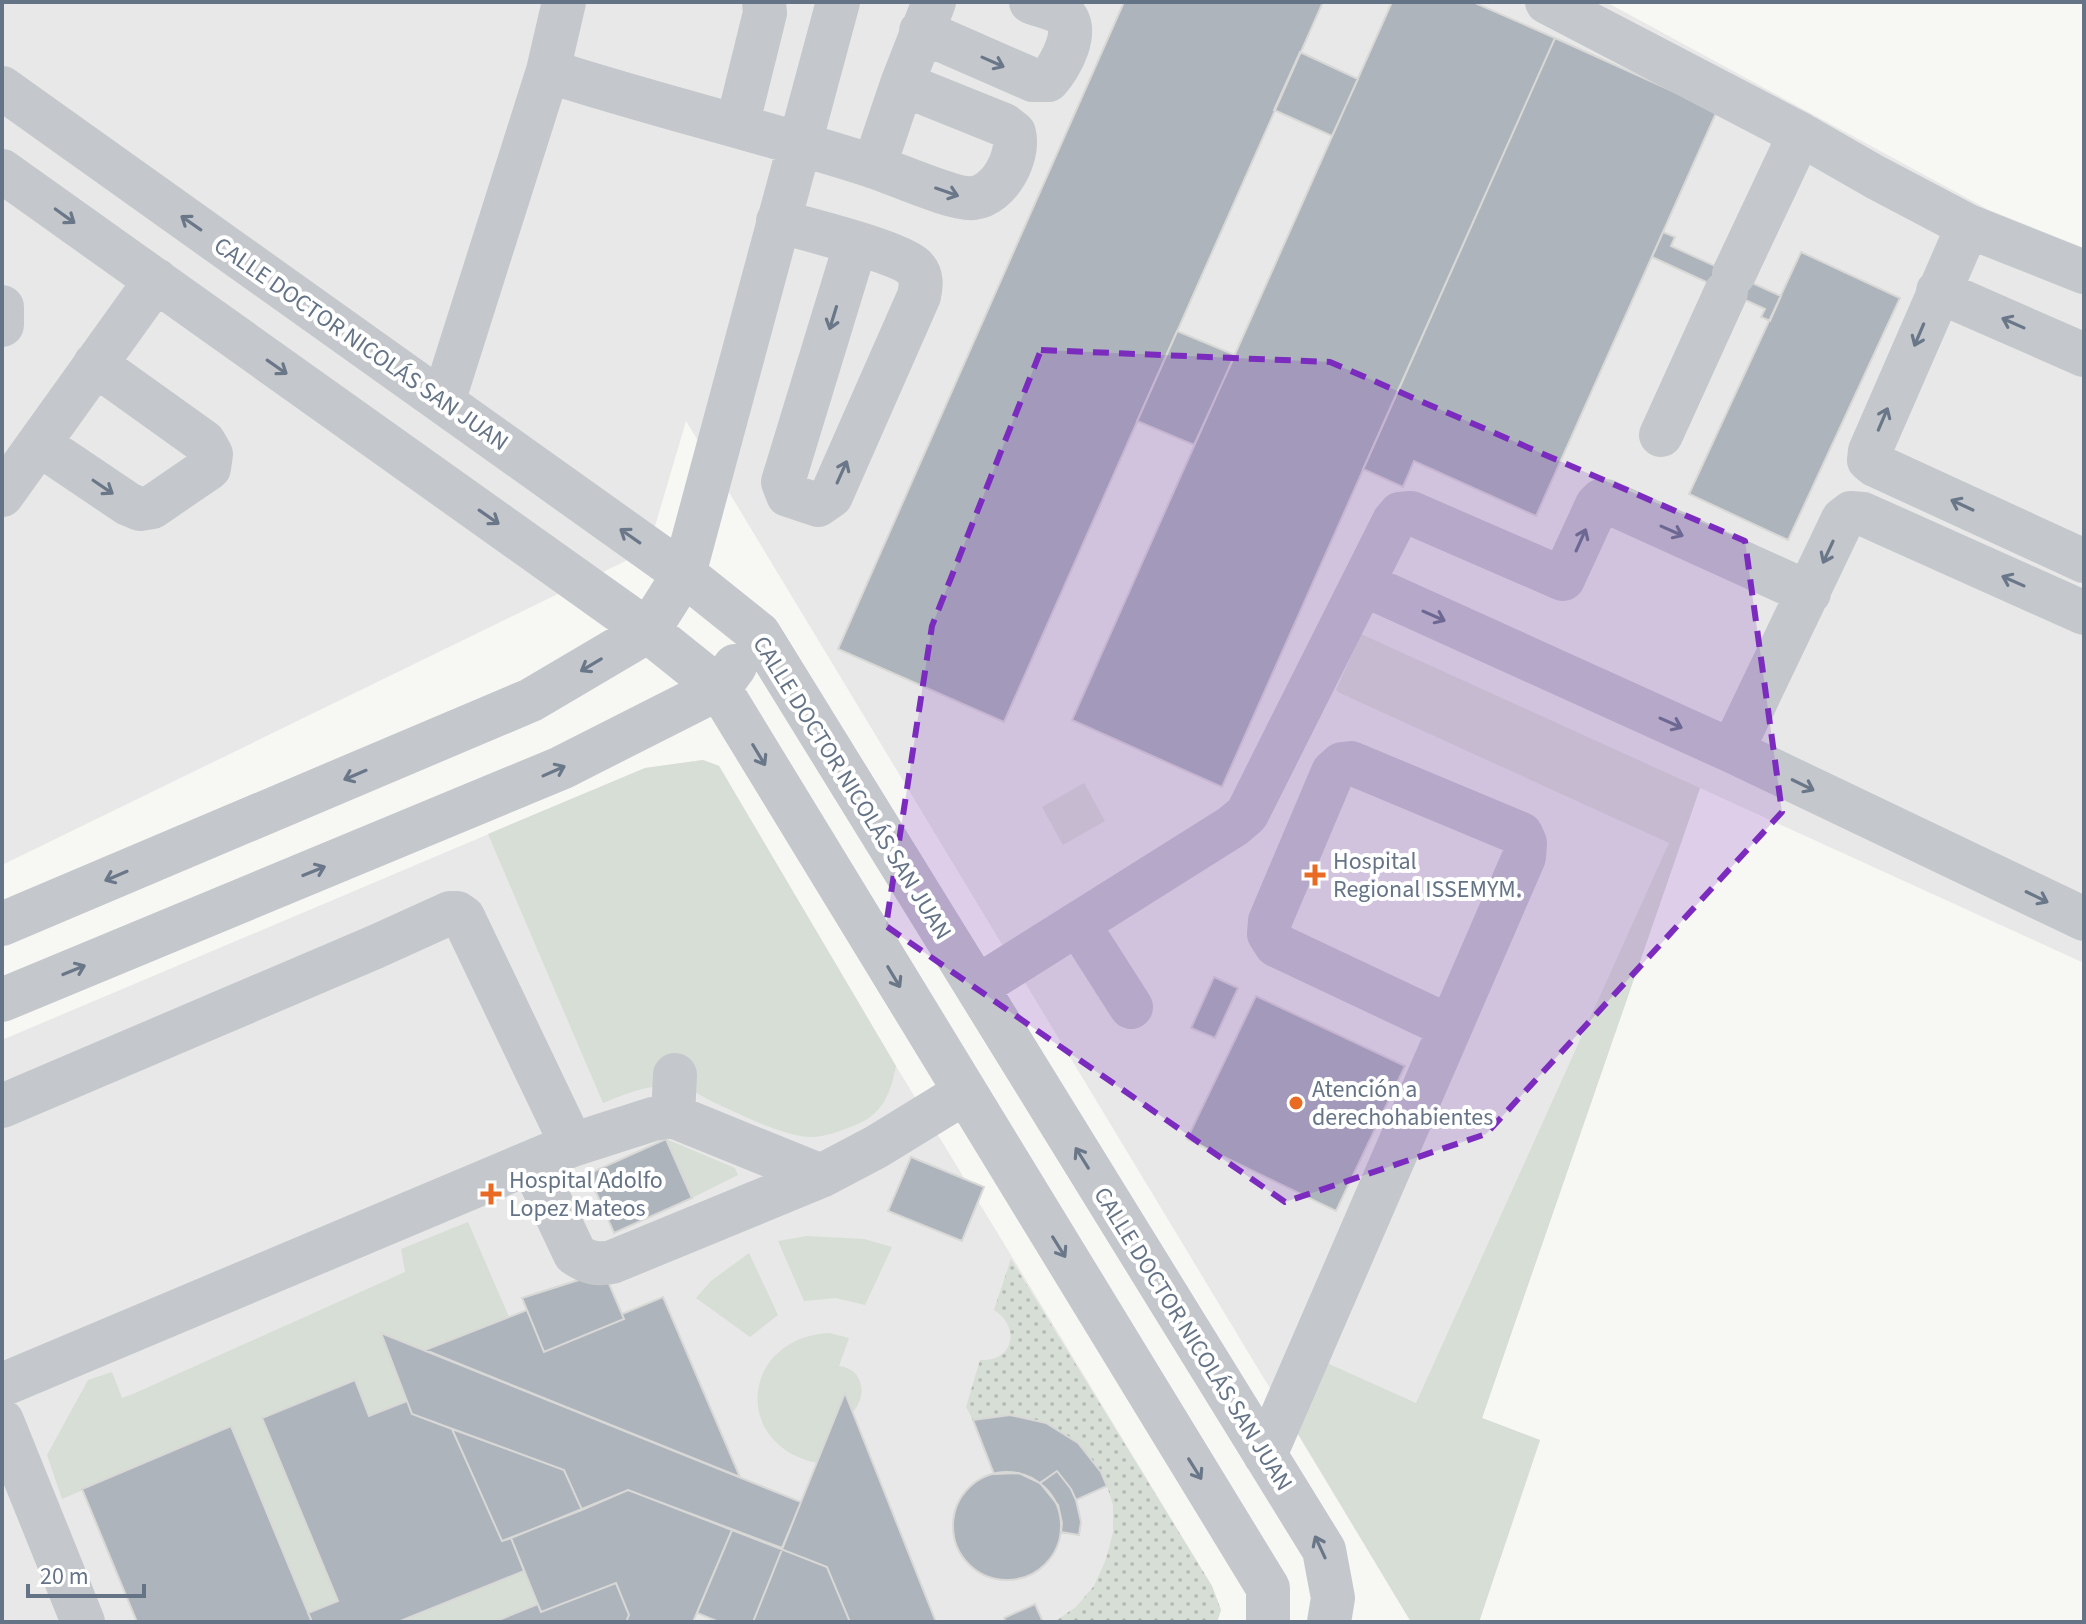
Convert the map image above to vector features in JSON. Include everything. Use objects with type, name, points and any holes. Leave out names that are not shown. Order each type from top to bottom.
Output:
[{"type":"street","points":[[443,402],[548,71],[564,2]]},
{"type":"street","points":[[737,126],[765,13],[764,2]]},
{"type":"street","points":[[2,924],[531,700],[648,631],[684,574],[838,2]]},
{"type":"street","points":[[874,167],[928,16],[1033,80],[1048,80],[1056,71],[1070,37],[1070,24],[1063,14],[1031,2]]},
{"type":"street","points":[[1547,2],[1968,226],[2084,272]]},
{"type":"street","points":[[548,71],[874,167],[966,198],[974,199],[997,188],[1014,152],[1014,133],[1004,125],[902,84]]},
{"type":"street","name":"CALLE DOCTOR NICOLÁS SAN JUAN","points":[[2,88],[684,574],[759,634],[1324,1550],[1333,1598],[1329,1622]]},
{"type":"street","points":[[1661,435],[1800,134]]},
{"type":"street","points":[[2,171],[648,631],[719,688],[1268,1588],[1268,1622]]},
{"type":"street","points":[[778,221],[856,243],[904,261],[915,268],[922,280],[919,296],[831,496],[818,505],[788,495],[783,482],[856,243]]},
{"type":"street","points":[[1968,226],[1900,379],[1869,460],[2084,561]]},
{"type":"street","points":[[2,495],[156,280]]},
{"type":"street","points":[[1938,291],[2084,355]]},
{"type":"street","points":[[2,307],[2,325]]},
{"type":"street","points":[[39,444],[140,509],[152,507],[209,468],[211,454],[204,442],[95,364]]},
{"type":"street","points":[[977,987],[1233,826],[1247,814],[1400,514],[1411,513],[1563,579],[1601,501],[1809,593]]},
{"type":"street","points":[[1732,751],[1843,519],[1851,513],[1863,514],[2084,613]]},
{"type":"street","points":[[1363,584],[1732,751],[2084,919]]},
{"type":"street","points":[[2,1000],[561,768],[719,688],[759,634]]},
{"type":"street","points":[[1265,1455],[1524,857],[1525,843],[1521,834],[1351,763],[1342,764],[1333,772],[1270,921],[1269,934],[1276,945],[1450,1027]]},
{"type":"street","points":[[2,1106],[450,913],[457,913],[463,917],[572,1145]]},
{"type":"street","points":[[1078,924],[1131,1007]]},
{"type":"street","points":[[532,1163],[575,1254],[588,1262],[600,1264],[612,1262],[821,1176],[876,1147],[964,1093]]},
{"type":"street","points":[[2,1385],[572,1145],[653,1119],[674,1096],[821,1176]]},
{"type":"street","points":[[2,1421],[83,1622]]},
{"type":"highlighted area","points":[[1041,350],[1330,362],[1745,541],[1782,812],[1486,1134],[1285,1202],[886,926],[932,626]]},
{"type":"shaded area","name":"Hospital Regional ISSEMYM.","points":[[2,2],[1606,2],[1989,210],[2084,248],[2084,963],[1700,788],[1482,1418],[1540,1440],[1479,1622],[1411,1622],[686,421],[648,550],[2,865]]},
{"type":"shaded area","points":[[1361,634],[1700,788],[1482,1418],[1540,1440],[1479,1622],[1411,1622],[1291,1422],[1318,1359],[1416,1403],[1669,843],[1336,690]]},
{"type":"shaded area","name":"Hospital Adolfo Lopez Mateos","points":[[703,760],[719,766],[896,1066],[1212,1586],[1221,1610],[1217,1622],[2,1622],[2,1040],[645,768]]},
{"type":"shaded area","points":[[703,760],[719,766],[896,1066],[891,1086],[878,1110],[853,1126],[822,1136],[800,1136],[761,1124],[689,1089],[675,1086],[643,1089],[603,1103],[488,834],[645,768]]},
{"type":"shaded area","points":[[1084,783],[1105,821],[1063,845],[1042,807]]},
{"type":"shaded area","points":[[666,1139],[735,1168],[738,1175],[692,1198]]},
{"type":"shaded area","points":[[468,1222],[509,1317],[425,1350],[382,1333],[407,1401],[369,1416],[355,1381],[263,1418],[338,1601],[308,1613],[231,1426],[62,1499],[47,1455],[88,1380],[112,1372],[122,1398],[133,1394],[405,1272],[401,1249]]},
{"type":"shaded area","points":[[807,1236],[864,1239],[892,1247],[865,1305],[836,1298],[804,1301],[778,1241]]},
{"type":"shaded area","points":[[749,1253],[778,1315],[750,1337],[696,1298],[711,1281]]},
{"type":"shaded area","points":[[1011,1259],[1212,1586],[1221,1610],[1217,1622],[1054,1622],[1076,1607],[1094,1586],[1113,1532],[1113,1505],[1101,1472],[1078,1443],[1010,1415],[973,1420],[966,1407],[980,1360],[1000,1355],[1010,1342],[1008,1325],[994,1310]]},
{"type":"shaded area","points":[[829,1333],[849,1338],[839,1366],[854,1372],[862,1391],[852,1413],[844,1394],[817,1463],[789,1452],[770,1436],[760,1415],[758,1393],[764,1372],[778,1353],[800,1339]]},
{"type":"shaded area","points":[[524,1571],[538,1604],[494,1622],[398,1622]]},
{"type":"building","points":[[1124,2],[1323,2],[1004,722],[838,649]]},
{"type":"building","points":[[1392,2],[1473,2],[1555,38],[1222,787],[1072,720]]},
{"type":"building","points":[[1555,38],[1717,111],[1536,516],[1414,461],[1403,487],[1363,469]]},
{"type":"building","points":[[1300,52],[1358,79],[1332,136],[1274,110]]},
{"type":"building","points":[[1663,232],[1675,237],[1671,246],[1781,296],[1770,321],[1761,317],[1765,309],[1652,257]]},
{"type":"building","points":[[1801,252],[1900,298],[1788,540],[1689,494]]},
{"type":"building","points":[[1177,331],[1235,355],[1194,445],[1137,421]]},
{"type":"building","points":[[1214,977],[1238,988],[1215,1038],[1191,1028]]},
{"type":"building","name":"Atención a derechohabientes","points":[[1256,996],[1405,1066],[1336,1211],[1187,1139]]},
{"type":"building","points":[[666,1139],[692,1198],[614,1233],[588,1174]]},
{"type":"building","points":[[911,1157],[984,1187],[962,1241],[888,1211]]},
{"type":"building","points":[[604,1272],[624,1319],[544,1352],[522,1298]]},
{"type":"building","points":[[663,1297],[740,1477],[425,1350],[527,1310],[544,1352],[624,1319],[622,1314]]},
{"type":"building","points":[[381,1333],[801,1502],[782,1548],[628,1490],[582,1510],[564,1470],[412,1414]]},
{"type":"building","points":[[355,1380],[369,1416],[407,1401],[412,1414],[452,1429],[502,1541],[511,1538],[524,1571],[398,1622],[312,1622],[308,1613],[338,1601],[262,1418]]},
{"type":"building","points":[[845,1393],[936,1622],[753,1622],[801,1502]]},
{"type":"building","points":[[1010,1415],[1046,1423],[1078,1443],[1101,1472],[1107,1486],[1076,1500],[1057,1471],[1040,1483],[1019,1473],[994,1474],[973,1420]]},
{"type":"building","points":[[231,1426],[312,1622],[137,1622],[82,1489]]},
{"type":"building","points":[[452,1429],[564,1470],[582,1510],[502,1541]]},
{"type":"building","points":[[1057,1471],[1076,1500],[1081,1522],[1079,1535],[1061,1532],[1058,1505],[1040,1483]]},
{"type":"building","points":[[1007,1472],[1028,1476],[1046,1487],[1057,1505],[1061,1526],[1057,1547],[1046,1565],[1028,1576],[1007,1580],[986,1576],[968,1565],[957,1547],[953,1526],[957,1505],[968,1487],[986,1476]]},
{"type":"building","points":[[628,1490],[732,1530],[693,1622],[626,1622],[629,1615],[616,1583],[541,1612],[511,1538]]},
{"type":"building","points":[[732,1530],[827,1567],[850,1622],[719,1622],[697,1613]]},
{"type":"building","points":[[616,1583],[629,1615],[626,1622],[494,1622],[538,1604],[541,1612]]},
{"type":"building","points":[[1035,1604],[1043,1622],[1006,1622],[1004,1618]]},
{"type":"place","name":"Hospital Regional ISSEMYM.","points":[[1315,875]]},
{"type":"place","name":"Atención a derechohabientes","points":[[1296,1103]]},
{"type":"place","name":"Hospital Adolfo Lopez Mateos","points":[[491,1194]]}]
